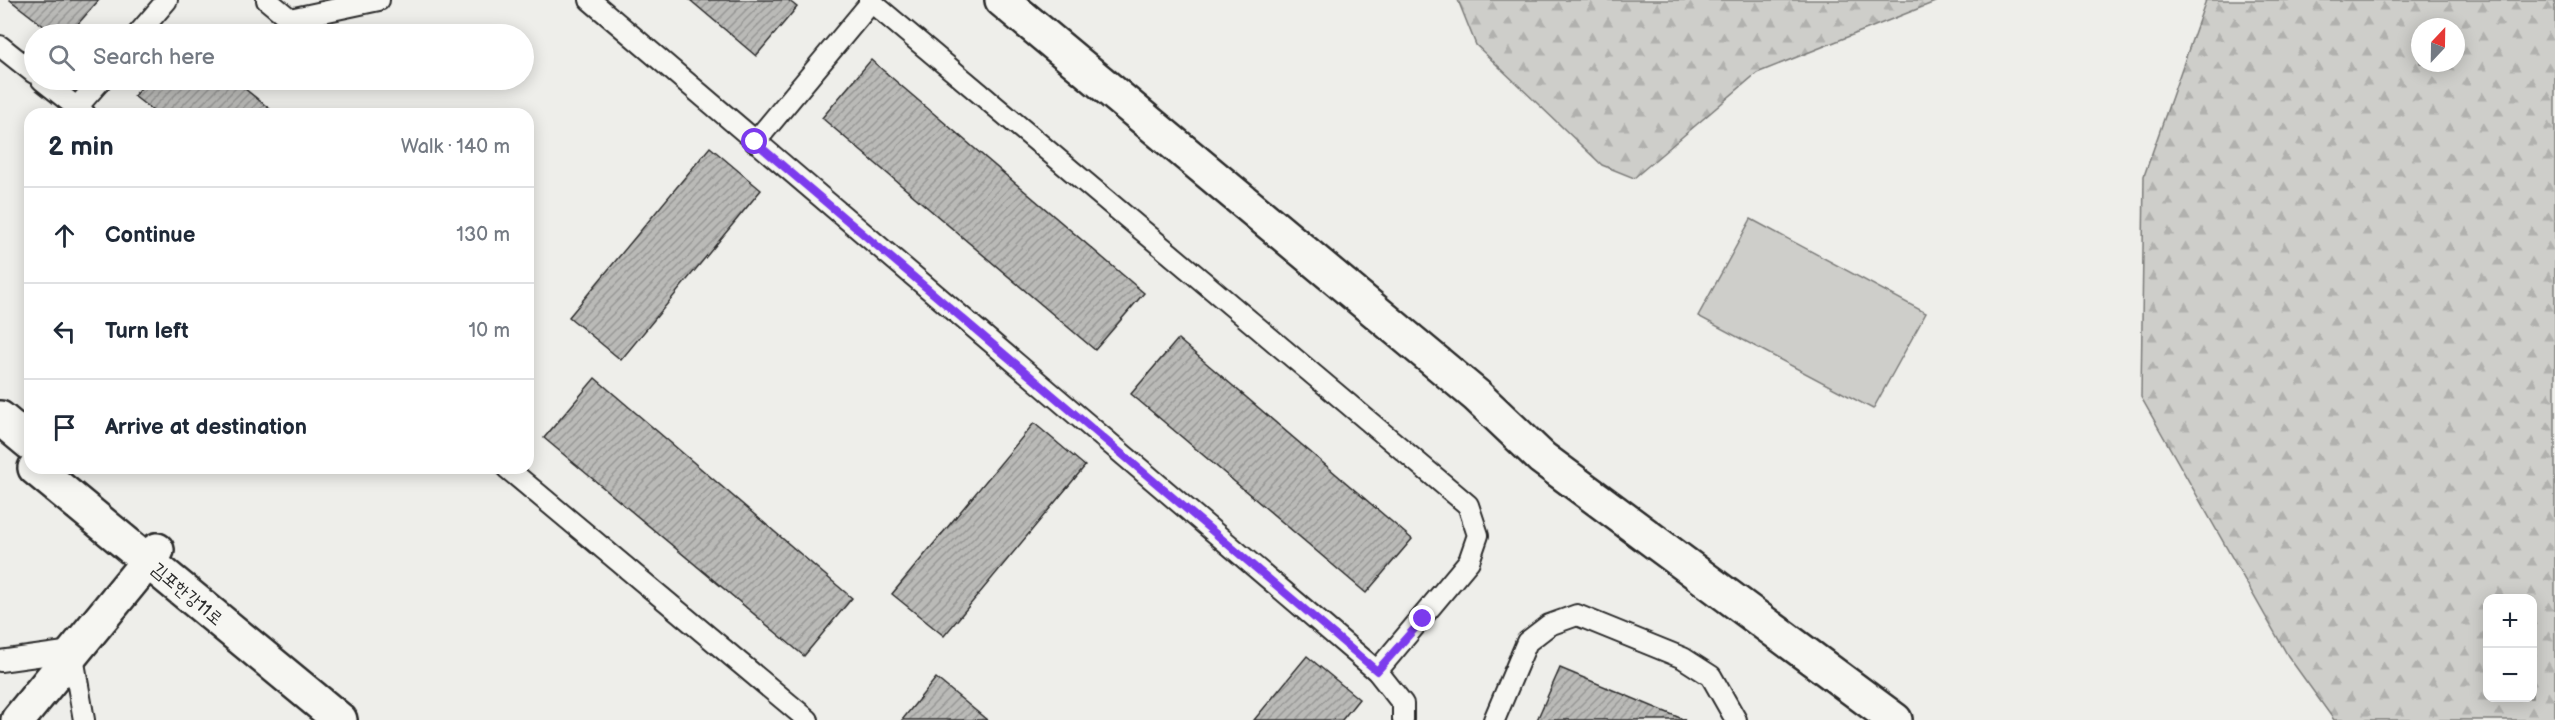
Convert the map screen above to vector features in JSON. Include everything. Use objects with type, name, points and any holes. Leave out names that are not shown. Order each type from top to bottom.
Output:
[{"type":"street","points":[[1002,0],[1477,396],[1542,458],[1895,720]]},
{"type":"street","points":[[0,418],[24,438]]},
{"type":"street","points":[[0,439],[24,459]]},
{"type":"street","name":"김포한강11로","points":[[43,474],[152,556],[361,720]]},
{"type":"street","name":"김포한강11로","points":[[65,474],[152,556],[340,720]]},
{"type":"street","points":[[18,720],[72,651],[152,556]]},
{"type":"lane","points":[[147,24],[167,0]]},
{"type":"lane","points":[[267,0],[290,19],[379,0]]},
{"type":"lane","points":[[590,0],[1377,671],[1404,704],[1403,720]]},
{"type":"lane","points":[[755,142],[871,1],[1468,505],[1478,535],[1469,561],[1377,671]]},
{"type":"lane","points":[[0,46],[24,65]]},
{"type":"lane","points":[[55,90],[77,108]]},
{"type":"lane","points":[[83,108],[94,90]]},
{"type":"lane","points":[[514,474],[808,720]]},
{"type":"lane","points":[[1494,720],[1527,642],[1549,625],[1577,615],[1683,658],[1711,676],[1737,720]]},
{"type":"lane","points":[[0,661],[72,651],[84,720]]},
{"type":"green space","points":[[1458,0],[1940,0],[1757,73],[1634,178],[1602,165],[1476,45]]},
{"type":"green space","points":[[2206,0],[2555,0],[2555,720],[2334,720],[2288,656],[2141,397],[2144,176]]},
{"type":"green space","points":[[1751,219],[1926,313],[1873,409],[1698,316]]},
{"type":"building","points":[[10,0],[99,0],[78,24],[41,24]]},
{"type":"building","points":[[690,0],[788,0],[797,7],[756,56]]},
{"type":"building","points":[[871,60],[1144,293],[1095,350],[822,118]]},
{"type":"building","points":[[139,90],[246,90],[269,108],[149,108],[134,96]]},
{"type":"building","points":[[710,147],[761,190],[621,360],[569,317]]},
{"type":"building","points":[[1178,339],[1412,539],[1366,593],[1131,394]]},
{"type":"building","points":[[595,378],[852,598],[804,656],[544,438]]},
{"type":"building","points":[[1034,423],[1085,466],[944,636],[892,594]]},
{"type":"building","points":[[1307,656],[1359,699],[1342,720],[1254,720]]},
{"type":"building","points":[[1560,668],[1685,720],[1537,720]]},
{"type":"building","points":[[936,678],[987,720],[902,720]]},
{"type":"route","points":[[755,142],[1377,671],[1423,619]]}]
